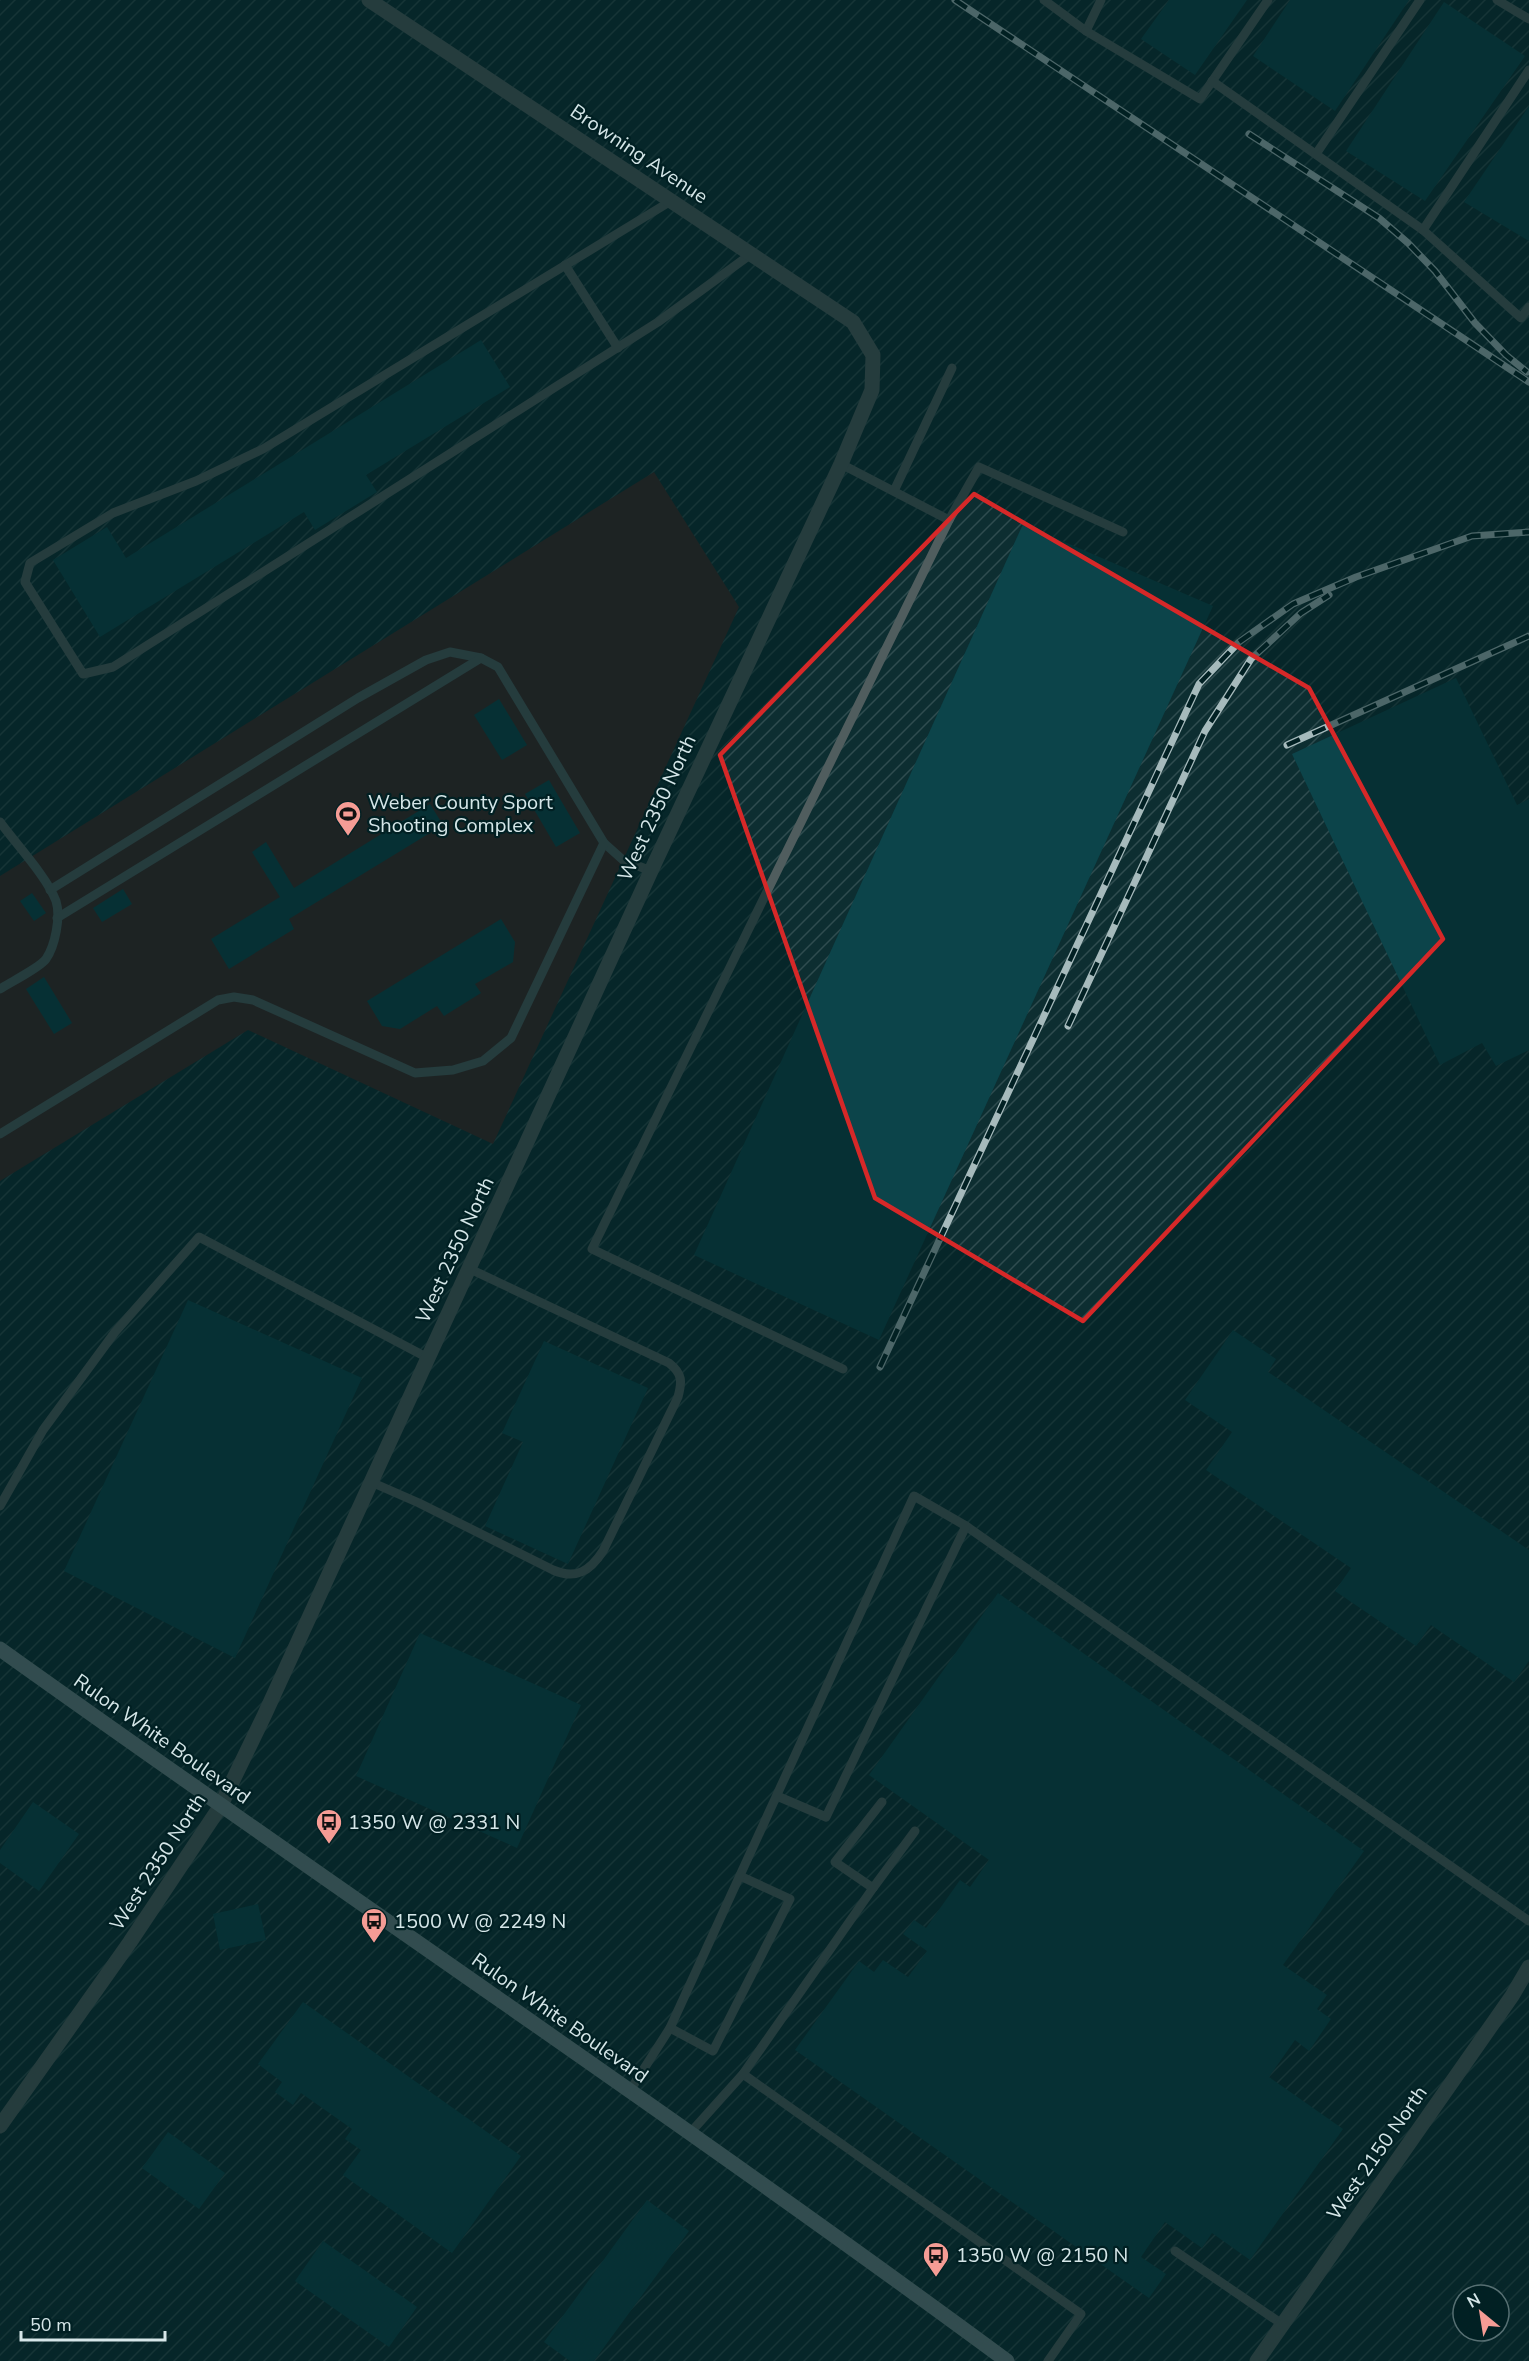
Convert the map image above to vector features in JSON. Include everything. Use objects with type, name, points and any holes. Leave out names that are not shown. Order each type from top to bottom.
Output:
[{"type":"street","name":"Browning Avenue","points":[[369,0],[853,322],[873,355]]},
{"type":"street","name":"West 2350 North","points":[[0,2126],[130,1942],[220,1807],[841,464],[872,390],[873,355]]},
{"type":"street","name":"Rulon White Boulevard","points":[[0,1649],[220,1807],[690,2133],[1007,2361]]},
{"type":"street","name":"West 2150 North","points":[[1257,2361],[1512,1996],[1529,1967]]},
{"type":"lane","points":[[1044,0],[1086,31],[1200,99],[1268,0]]},
{"type":"lane","points":[[1086,31],[1101,0]]},
{"type":"lane","points":[[1316,154],[1420,0]]},
{"type":"lane","points":[[1497,0],[1529,19]]},
{"type":"lane","points":[[1423,230],[1529,70]]},
{"type":"lane","points":[[1212,81],[1423,230],[1521,318],[1529,307]]},
{"type":"lane","points":[[671,201],[263,449],[196,481],[113,513],[30,563],[26,582],[83,674],[113,667],[618,348],[658,322],[751,254]]},
{"type":"lane","points":[[565,265],[618,348]]},
{"type":"lane","points":[[894,491],[952,368]]},
{"type":"lane","points":[[841,464],[950,520]]},
{"type":"lane","points":[[843,1369],[592,1249],[950,520],[979,467],[1123,532]]},
{"type":"lane","points":[[50,890],[358,698],[426,660],[450,652],[482,658],[498,667],[604,843],[623,860],[651,872]]},
{"type":"lane","points":[[57,918],[482,658]]},
{"type":"lane","points":[[0,822],[57,903],[55,938],[46,961],[0,989]]},
{"type":"lane","points":[[0,1134],[218,1000],[234,997],[253,1000],[415,1073],[453,1070],[483,1061],[512,1038],[604,843]]},
{"type":"lane","points":[[0,1506],[43,1430],[115,1332],[199,1237],[428,1358]]},
{"type":"lane","points":[[371,1482],[419,1503],[553,1570],[566,1575],[574,1575],[589,1567],[603,1551],[678,1397],[681,1378],[679,1372],[669,1363],[470,1269]]},
{"type":"lane","points":[[629,2092],[670,2028],[914,1496],[966,1526],[1529,1921]]},
{"type":"lane","points":[[777,1796],[826,1817],[966,1526]]},
{"type":"lane","points":[[873,1888],[835,1862],[882,1802]]},
{"type":"lane","points":[[690,2133],[743,2074],[915,1831]]},
{"type":"lane","points":[[670,2028],[713,2051],[790,1899],[740,1876]]},
{"type":"lane","points":[[743,2074],[1081,2314],[1048,2361]]},
{"type":"lane","points":[[1175,2251],[1282,2324]]},
{"type":"highlighted area","points":[[974,494],[1309,688],[1443,939],[1083,1321],[875,1198],[720,755]]},
{"type":"shaded area","points":[[0,0],[1529,0],[1529,2361],[0,2361]]},
{"type":"shaded area","name":"Weber County Sport Shooting Complex","points":[[654,472],[739,607],[493,1144],[248,1030],[0,1181],[0,876]]},
{"type":"building","points":[[1169,0],[1247,0],[1195,75],[1141,39]]},
{"type":"building","points":[[1290,0],[1409,0],[1335,111],[1253,56]]},
{"type":"building","points":[[1444,2],[1525,56],[1425,201],[1346,151]]},
{"type":"building","points":[[1529,106],[1529,241],[1464,202]]},
{"type":"building","points":[[481,340],[510,387],[366,475],[377,492],[315,530],[304,512],[100,637],[53,560],[107,527],[126,558]]},
{"type":"building","points":[[1023,524],[1213,606],[879,1340],[694,1255]]},
{"type":"building","points":[[1456,678],[1517,805],[1529,799],[1529,1050],[1496,1066],[1482,1043],[1440,1065],[1292,754]]},
{"type":"building","points":[[499,699],[527,745],[502,760],[474,715]]},
{"type":"building","points":[[549,780],[580,833],[556,847],[525,794]]},
{"type":"building","points":[[430,804],[443,825],[289,919],[294,929],[229,969],[211,939],[280,897],[252,852],[266,842],[294,888]]},
{"type":"building","points":[[123,889],[132,904],[102,922],[93,908]]},
{"type":"building","points":[[32,893],[46,913],[34,921],[20,901]]},
{"type":"building","points":[[501,919],[515,942],[513,962],[475,984],[481,993],[444,1016],[437,1006],[400,1029],[382,1026],[367,1001]]},
{"type":"building","points":[[44,977],[72,1023],[54,1034],[26,989]]},
{"type":"building","points":[[188,1300],[362,1378],[235,1658],[64,1571]]},
{"type":"building","points":[[1233,1330],[1276,1359],[1268,1372],[1529,1550],[1529,1661],[1514,1682],[1431,1625],[1416,1646],[1335,1591],[1351,1568],[1206,1470],[1232,1432],[1185,1400]]},
{"type":"building","points":[[544,1341],[648,1388],[568,1564],[485,1526],[523,1442],[502,1433]]},
{"type":"building","points":[[998,1593],[1364,1851],[1283,1965],[1327,1995],[1317,2009],[1331,2019],[1309,2051],[1295,2040],[1269,2077],[1343,2129],[1250,2260],[1212,2233],[1202,2248],[1165,2222],[1141,2257],[1166,2274],[1149,2298],[795,2050],[859,1961],[874,1972],[883,1960],[908,1977],[927,1951],[903,1934],[914,1920],[926,1928],[960,1880],[970,1887],[989,1860],[869,1775]]},
{"type":"building","points":[[420,1633],[581,1705],[517,1848],[356,1776]]},
{"type":"building","points":[[33,1802],[79,1834],[39,1891],[0,1863],[0,1850]]},
{"type":"building","points":[[258,1904],[266,1940],[220,1950],[213,1914]]},
{"type":"building","points":[[303,2002],[521,2156],[452,2253],[343,2175],[361,2150],[345,2139],[352,2129],[301,2093],[293,2105],[275,2092],[282,2082],[258,2064]]},
{"type":"building","points":[[168,2132],[225,2173],[199,2209],[142,2168]]},
{"type":"building","points":[[647,2200],[689,2231],[594,2361],[570,2361],[544,2342]]},
{"type":"building","points":[[323,2241],[417,2307],[389,2347],[295,2281]]},
{"type":"railway","points":[[955,0],[1529,382]]},
{"type":"railway","points":[[1249,134],[1379,218],[1435,271],[1475,323],[1506,355],[1527,372]]},
{"type":"railway","points":[[880,1367],[1199,684],[1239,642],[1293,604],[1356,577],[1472,536],[1529,532]]},
{"type":"railway","points":[[1068,1026],[1205,731],[1251,659],[1301,613],[1329,595]]},
{"type":"railway","points":[[1287,745],[1529,636]]},
{"type":"place","name":"Weber County Sport Shooting Complex","points":[[348,837]]},
{"type":"place","name":"1350 W @ 2331 N","points":[[329,1845]]},
{"type":"place","name":"1500 W @ 2249 N","points":[[374,1944]]},
{"type":"place","name":"1350 W @ 2150 N","points":[[936,2278]]}]
